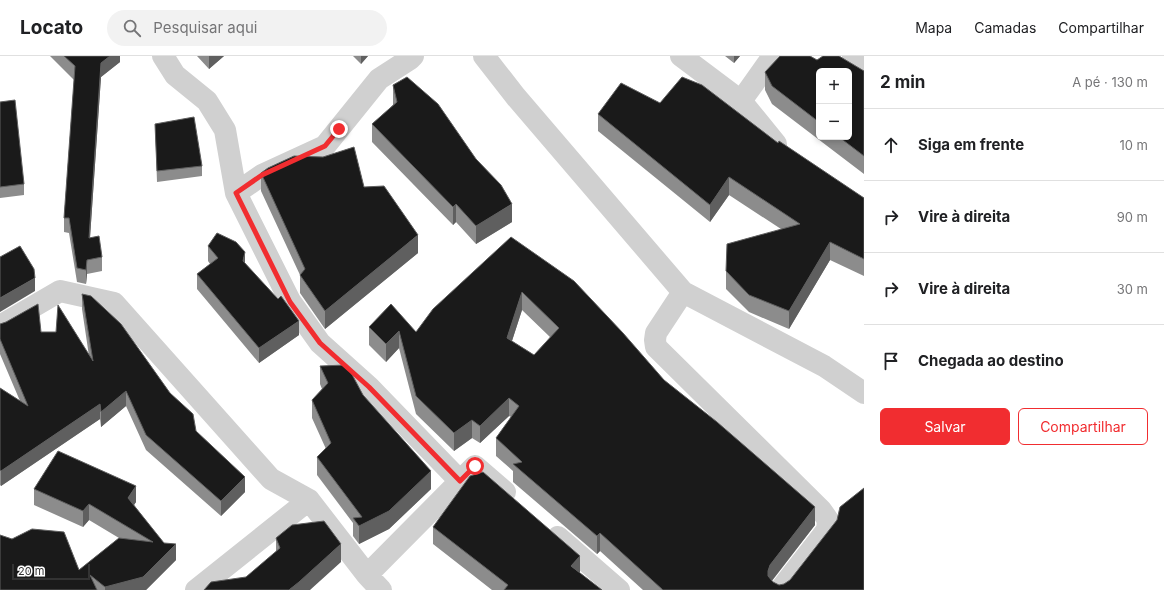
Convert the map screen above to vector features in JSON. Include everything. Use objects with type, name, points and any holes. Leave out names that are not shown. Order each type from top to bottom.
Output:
[{"type":"street","points":[[163,56],[175,75],[207,101],[225,130],[236,193],[290,302],[320,343],[369,387],[460,481]]},
{"type":"street","points":[[236,193],[262,175],[325,146],[379,79],[413,56]]},
{"type":"street","points":[[484,56],[516,97],[683,292],[824,366],[864,393]]},
{"type":"street","points":[[681,56],[741,101],[776,144]]},
{"type":"street","points":[[741,101],[773,56]]},
{"type":"street","points":[[853,56],[864,65]]},
{"type":"street","points":[[0,326],[60,291],[114,303],[271,479],[309,500],[374,582],[460,481],[475,466],[517,502]]},
{"type":"street","points":[[683,292],[656,333],[654,340],[656,347],[821,510],[828,520],[827,530],[780,590]]},
{"type":"street","points":[[196,590],[309,500]]},
{"type":"street","points":[[541,523],[620,590]]},
{"type":"building","points":[[64,56],[110,56],[101,63],[89,238],[99,236],[102,257],[87,260],[86,270],[77,268],[69,218],[64,218],[75,66]]},
{"type":"building","points":[[780,56],[810,56],[817,60],[823,56],[839,56],[864,71],[864,156],[843,140],[852,140],[852,68],[816,68],[816,120],[772,86],[765,72]]},
{"type":"building","points":[[407,77],[438,104],[476,159],[501,185],[512,204],[476,226],[456,204],[453,207],[372,124],[397,102],[393,85]]},
{"type":"building","points":[[682,77],[702,85],[778,143],[779,141],[864,198],[864,259],[830,242],[789,311],[749,295],[726,271],[727,244],[800,224],[729,177],[710,205],[598,114],[621,83],[660,103]]},
{"type":"building","points":[[15,100],[24,184],[0,187],[0,102]]},
{"type":"building","points":[[194,117],[202,166],[157,171],[155,124]]},
{"type":"building","points":[[354,147],[364,187],[384,186],[418,235],[325,311],[300,275],[305,269],[261,173],[268,168],[294,156],[323,157]]},
{"type":"building","points":[[217,233],[236,242],[245,252],[243,261],[278,299],[281,296],[299,321],[259,348],[197,274],[218,258],[208,246]]},
{"type":"building","points":[[511,237],[574,281],[623,333],[664,380],[717,422],[815,507],[770,565],[768,576],[773,582],[779,585],[790,580],[837,520],[840,507],[864,488],[864,590],[663,590],[600,533],[597,536],[513,464],[522,462],[496,438],[519,406],[509,398],[480,426],[472,420],[454,433],[416,396],[399,331],[386,344],[369,327],[391,304],[416,332],[433,309]],"holes":[[[522,292],[559,328],[534,355],[507,338]]]},
{"type":"building","points":[[20,246],[34,269],[35,278],[0,298],[0,257]]},
{"type":"building","points":[[82,294],[91,296],[121,324],[170,393],[193,414],[196,431],[245,477],[221,501],[146,435],[126,391],[101,412],[100,404],[1,471],[0,470],[0,388],[28,406],[0,339],[0,324],[38,304],[41,332],[56,332],[58,305],[93,361]]},
{"type":"building","points":[[346,365],[363,395],[431,471],[389,511],[359,526],[353,518],[362,517],[317,457],[331,443],[312,400],[328,383],[320,366]]},
{"type":"building","points":[[58,451],[136,486],[128,498],[164,543],[176,544],[143,577],[105,587],[90,575],[97,590],[0,590],[0,535],[12,539],[32,529],[64,532],[79,570],[119,538],[153,542],[89,504],[83,511],[34,489]]},
{"type":"building","points":[[483,472],[580,556],[571,566],[602,590],[504,590],[508,585],[433,527],[470,476]]},
{"type":"building","points":[[324,521],[341,544],[289,590],[204,590],[211,582],[246,577],[280,548],[276,538],[292,525]]},
{"type":"route","points":[[339,129],[325,146],[262,175],[236,193],[290,302],[320,343],[369,387],[460,481],[475,466]]}]
